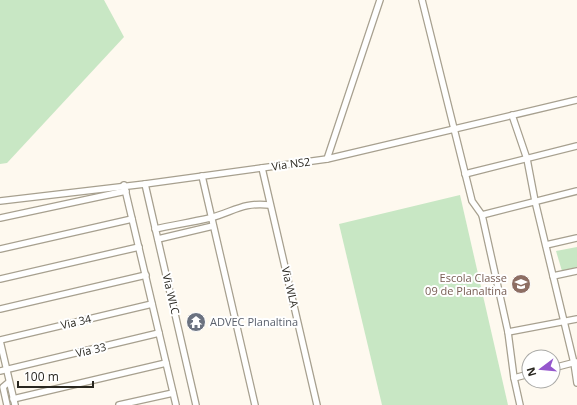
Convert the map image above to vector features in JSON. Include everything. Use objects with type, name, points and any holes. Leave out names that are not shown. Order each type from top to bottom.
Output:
[{"type":"street","points":[[327,159],[380,0]]},
{"type":"street","points":[[422,0],[472,201],[482,216],[508,332],[514,378],[520,405]]},
{"type":"street","name":"Via NS2","points":[[0,201],[125,188],[327,159],[577,100]]},
{"type":"street","points":[[512,115],[527,159],[535,201],[563,322],[575,363],[577,383]]},
{"type":"street","points":[[465,174],[577,146]]},
{"type":"street","name":"Via WLA","points":[[262,168],[317,405]]},
{"type":"street","points":[[202,176],[255,405]]},
{"type":"street","name":"Via WLC","points":[[145,184],[196,405]]},
{"type":"street","points":[[0,218],[125,188]]},
{"type":"street","name":"Via WLC","points":[[125,188],[176,405]]},
{"type":"street","points":[[482,216],[577,191]]},
{"type":"street","points":[[155,229],[211,217],[244,205],[270,205]]},
{"type":"street","points":[[0,249],[132,218]]},
{"type":"street","points":[[158,239],[213,226]]},
{"type":"street","points":[[546,245],[577,238]]},
{"type":"street","points":[[0,279],[139,247]]},
{"type":"street","points":[[553,276],[577,271]]},
{"type":"street","points":[[0,309],[146,275]]},
{"type":"street","name":"Via 34","points":[[0,341],[152,304]]},
{"type":"street","points":[[508,332],[577,319]]},
{"type":"street","name":"Via 33","points":[[0,371],[159,333]]},
{"type":"street","points":[[0,341],[14,402],[166,363]]},
{"type":"street","points":[[561,366],[575,363]]},
{"type":"street","points":[[514,378],[521,376]]},
{"type":"street","points":[[7,405],[3,387],[9,382]]},
{"type":"street","points":[[119,405],[173,393]]},
{"type":"green space","points":[[0,0],[104,0],[124,37],[7,163],[0,164]]},
{"type":"green space","points":[[460,195],[508,405],[382,405],[339,224]]},
{"type":"green space","points":[[577,247],[577,267],[562,271],[556,251]]},
{"type":"place","name":"Escola Classe 09 de Planaltina","points":[[521,284]]},
{"type":"place","name":"ADVEC Planaltina","points":[[196,322]]}]
